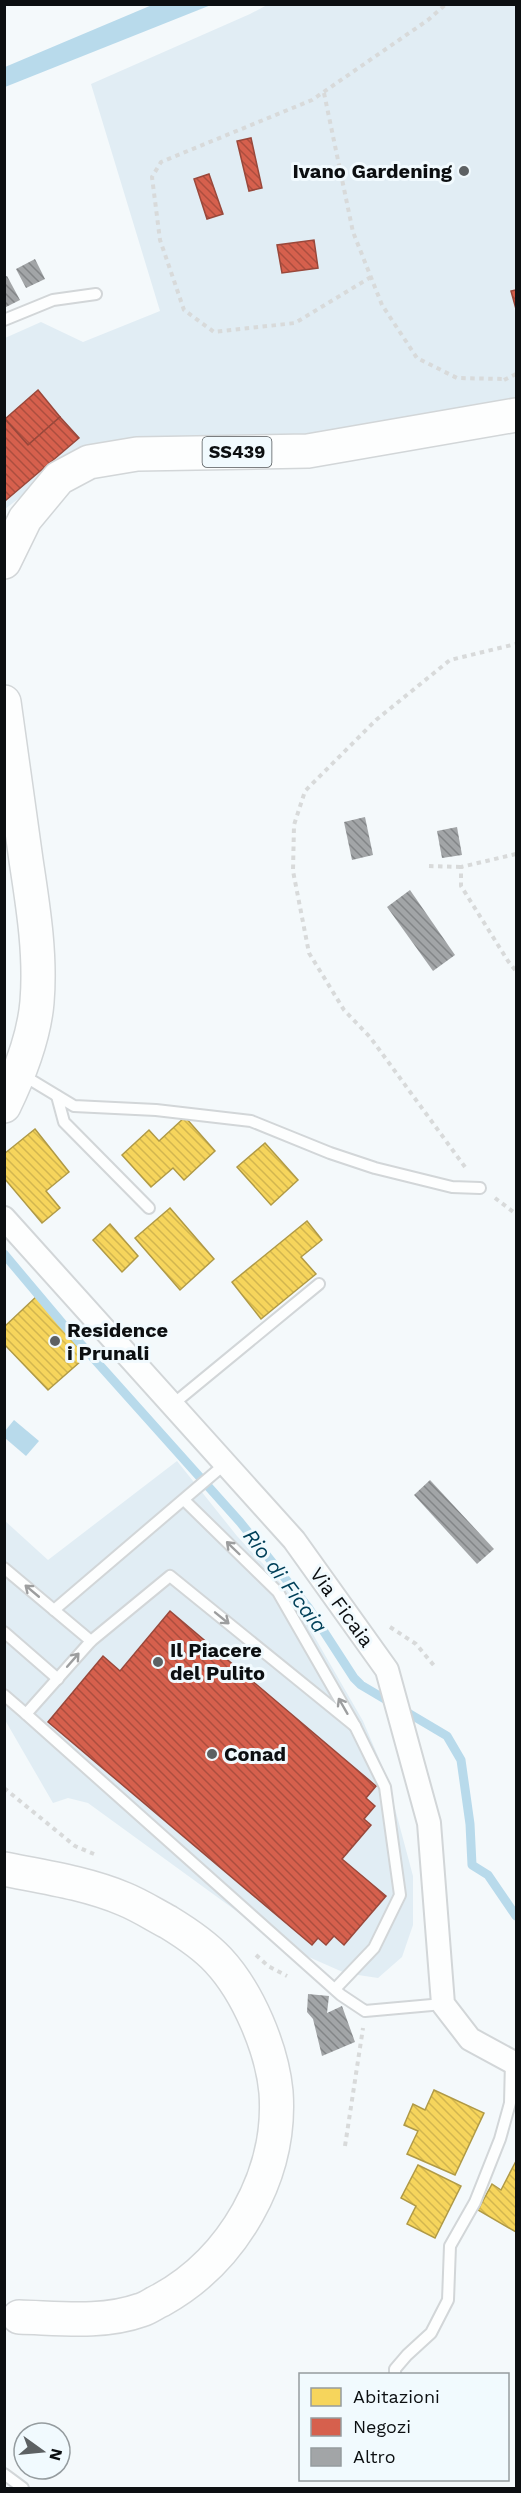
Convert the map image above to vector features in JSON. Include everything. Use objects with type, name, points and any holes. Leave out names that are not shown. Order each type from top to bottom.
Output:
[{"type":"main road","name":"SS439","points":[[5,557],[25,519],[60,478],[89,462],[137,454],[308,451],[516,415]]},
{"type":"main road","points":[[4,702],[36,946],[37,1001],[20,1073],[4,1106]]},
{"type":"main road","points":[[4,1869],[73,1883],[122,1898],[188,1934],[219,1960],[245,1999],[267,2048],[276,2092],[274,2129],[259,2191],[224,2248],[204,2270],[177,2291],[141,2310],[103,2318],[19,2317]]},
{"type":"street","name":"Via Ficaia","points":[[4,1218],[294,1540],[387,1670],[429,1823],[443,2004]]},
{"type":"street","points":[[443,2004],[470,2039],[514,2062]]},
{"type":"lane","points":[[4,320],[53,300],[96,294]]},
{"type":"lane","points":[[20,1073],[74,1106],[156,1110],[251,1121],[330,1153],[375,1168],[452,1187],[480,1188]]},
{"type":"lane","points":[[57,1096],[64,1122],[149,1208]]},
{"type":"lane","points":[[172,1405],[319,1284]]},
{"type":"lane","points":[[54,1610],[225,1464]]},
{"type":"lane","points":[[184,1500],[278,1592],[355,1726],[385,1787],[400,1895],[374,1948],[335,1989]]},
{"type":"lane","points":[[4,1568],[91,1641]]},
{"type":"lane","points":[[26,1714],[91,1641],[170,1576],[355,1726]]},
{"type":"lane","points":[[4,1632],[58,1679]]},
{"type":"lane","points":[[4,1695],[335,1989],[365,2011],[443,2004]]},
{"type":"lane","points":[[395,2373],[395,2369],[407,2355],[431,2333],[448,2300],[450,2246],[475,2202],[500,2139],[510,2103],[514,2062]]},
{"type":"lane","points":[[4,2474],[23,2488]]},
{"type":"path","points":[[371,277],[295,323],[214,332],[184,310],[160,240],[152,177],[161,162],[324,93],[428,20],[446,4]]},
{"type":"path","points":[[324,93],[352,232],[382,305],[417,358],[458,378],[504,379]]},
{"type":"path","points":[[516,644],[450,660],[376,720],[305,791],[294,825],[293,871],[309,953],[344,1010],[370,1037],[480,1188],[516,1214]]},
{"type":"path","points":[[429,866],[460,867],[516,854]]},
{"type":"path","points":[[460,867],[461,886],[516,971]]},
{"type":"path","points":[[345,2146],[365,2011]]},
{"type":"shaded area","points":[[267,5],[516,5],[516,405],[326,436],[259,435],[194,439],[81,451],[5,509],[5,338],[41,322],[83,342],[160,311],[91,84]]},
{"type":"shaded area","points":[[177,1461],[237,1536],[288,1591],[363,1721],[386,1775],[413,1876],[413,1925],[402,1957],[378,1978],[345,1973],[286,1947],[88,1803],[68,1798],[53,1803],[5,1720],[4,1520],[48,1560]]},
{"type":"water","points":[[152,5],[211,5],[5,87],[5,67]]},
{"type":"water","points":[[14,1420],[39,1441],[26,1456],[5,1438],[5,1431]]},
{"type":"building: Abitazioni","points":[[185,1117],[215,1151],[184,1180],[173,1168],[151,1187],[122,1155],[149,1130],[159,1141]]},
{"type":"building: Abitazioni","points":[[35,1129],[69,1172],[46,1191],[60,1208],[42,1223],[4,1178],[4,1154]]},
{"type":"building: Abitazioni","points":[[265,1143],[298,1180],[271,1205],[237,1167]]},
{"type":"building: Abitazioni","points":[[170,1208],[214,1259],[180,1290],[135,1238]]},
{"type":"building: Abitazioni","points":[[307,1221],[322,1240],[301,1257],[316,1274],[261,1319],[232,1282]]},
{"type":"building: Abitazioni","points":[[110,1224],[138,1256],[122,1272],[93,1240]]},
{"type":"building: Abitazioni","points":[[38,1295],[89,1354],[48,1390],[4,1344],[4,1327]]},
{"type":"building: Abitazioni","points":[[434,2090],[484,2113],[455,2175],[407,2154],[418,2131],[404,2125],[413,2104],[425,2110]]},
{"type":"building: Abitazioni","points":[[516,2161],[516,2232],[478,2210],[492,2184],[501,2190]]},
{"type":"building: Abitazioni","points":[[418,2165],[461,2186],[435,2238],[407,2224],[416,2206],[401,2198]]},
{"type":"building: Negozi","points":[[251,138],[262,188],[249,191],[237,141]]},
{"type":"building: Negozi","points":[[209,174],[223,214],[207,219],[194,179]]},
{"type":"building: Negozi","points":[[314,240],[318,268],[282,273],[277,245]]},
{"type":"building: Negozi","points":[[516,290],[516,309],[511,291]]},
{"type":"building: Negozi","points":[[38,390],[60,417],[28,445],[5,419]]},
{"type":"building: Negozi","points":[[60,417],[79,438],[5,501],[4,418],[28,445]]},
{"type":"building: Negozi","name":"Conad","points":[[170,1611],[376,1786],[366,1798],[375,1806],[364,1819],[371,1825],[342,1859],[386,1896],[344,1945],[334,1936],[326,1945],[318,1938],[312,1945],[48,1722],[103,1656],[120,1671]]},
{"type":"building: Altro","points":[[35,259],[45,279],[26,288],[16,269]]},
{"type":"building: Altro","points":[[7,276],[20,300],[4,308],[4,277]]},
{"type":"building: Altro","points":[[365,817],[373,855],[352,860],[344,822]]},
{"type":"building: Altro","points":[[457,827],[462,855],[442,858],[437,831]]},
{"type":"building: Altro","points":[[410,890],[455,955],[433,971],[387,907]]},
{"type":"building: Altro","points":[[430,1480],[494,1549],[477,1564],[414,1495]]},
{"type":"building: Altro","points":[[308,1994],[329,1996],[327,2013],[342,2006],[355,2042],[322,2056],[313,2019],[307,2012]]},
{"type":"waterway","name":"Rio di Ficaia","points":[[4,1254],[62,1323],[240,1522],[308,1607],[354,1678],[361,1685],[447,1736],[461,1760],[470,1824],[472,1865],[488,1875],[516,1916]]},
{"type":"place","name":"Ivano Gardening","points":[[464,171]]},
{"type":"place","name":"Residence i Prunali","points":[[55,1341]]},
{"type":"place","name":"Il Piacere del Pulito","points":[[158,1662]]},
{"type":"place","name":"Conad","points":[[212,1754]]}]
